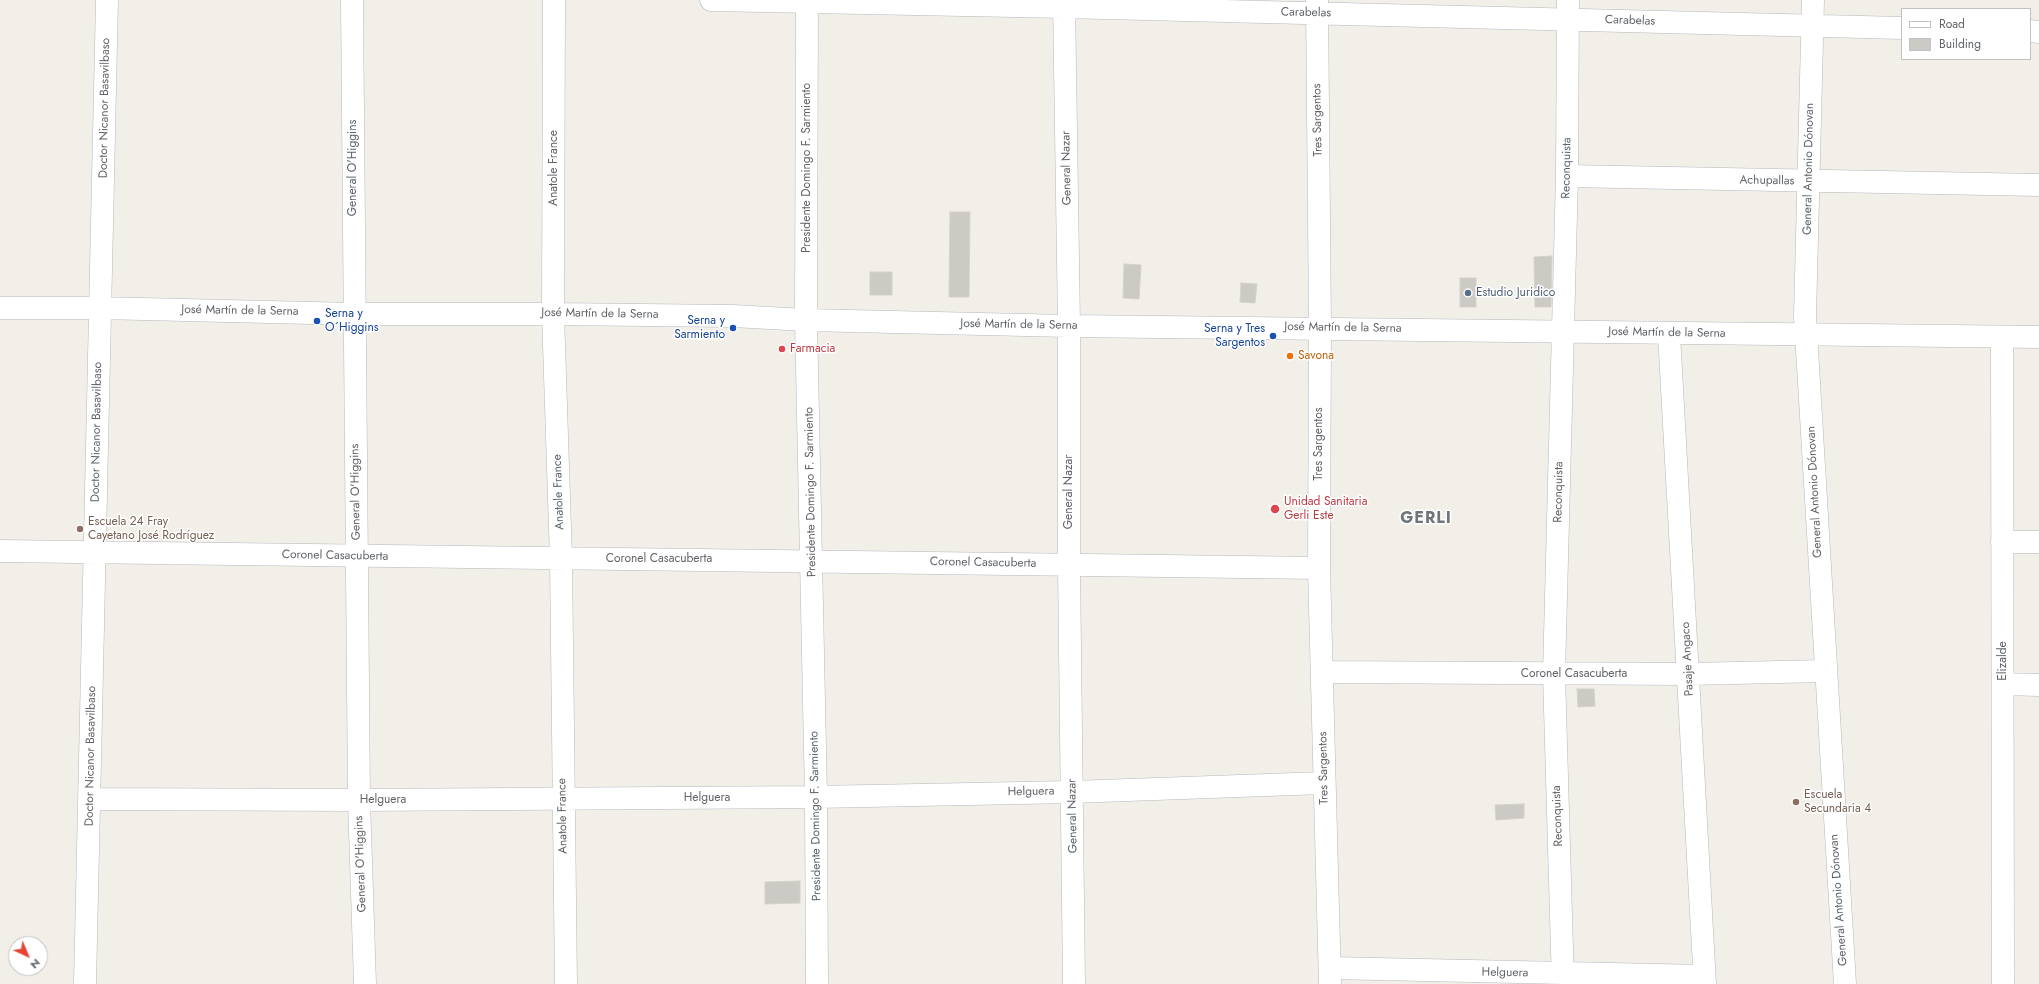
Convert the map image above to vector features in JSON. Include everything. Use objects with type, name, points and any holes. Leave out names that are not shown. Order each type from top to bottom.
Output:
[{"type":"street","name":"Doctor Nicanor Basavilbaso","points":[[85,984],[107,0]]},
{"type":"street","name":"General O'Higgins","points":[[352,0],[359,800],[365,984]]},
{"type":"street","name":"Anatole France","points":[[554,0],[553,314],[561,559],[566,984]]},
{"type":"street","name":"Carabelas","points":[[710,0],[1568,10],[1813,26],[1901,28]]},
{"type":"street","name":"General Antonio Dónovan","points":[[1813,0],[1806,335],[1845,984]]},
{"type":"street","name":"Presidente Domingo F. Sarmiento","points":[[807,1],[806,320],[816,797],[817,984]]},
{"type":"street","name":"General Nazar","points":[[1064,3],[1069,326],[1069,564],[1074,984]]},
{"type":"street","name":"Tres Sargentos","points":[[1317,7],[1320,327],[1319,568],[1323,672],[1323,783],[1330,976]]},
{"type":"street","name":"Reconquista","points":[[1563,979],[1554,674],[1567,176],[1568,10]]},
{"type":"street","name":"Achupallas","points":[[1567,176],[2039,185]]},
{"type":"street","name":"José Martín de la Serna","points":[[0,308],[100,308],[354,314],[733,316],[806,320],[1069,326],[1320,327],[1563,330],[1669,334],[2002,338],[2039,337]]},
{"type":"street","name":"Pasaje Angaco","points":[[1669,334],[1705,980]]},
{"type":"street","name":"Elizalde","points":[[2002,338],[2003,984]]},
{"type":"street","points":[[2002,542],[2039,542]]},
{"type":"street","name":"Coronel Casacuberta","points":[[0,551],[356,557],[812,560],[1319,568]]},
{"type":"street","name":"Coronel Casacuberta","points":[[1323,672],[1689,674],[1825,671]]},
{"type":"street","points":[[2003,684],[2039,685]]},
{"type":"street","name":"Helguera","points":[[90,799],[359,800],[816,797],[1072,792],[1323,783]]},
{"type":"street","name":"Helguera","points":[[1330,976],[1705,980]]},
{"type":"building","points":[[950,212],[970,212],[969,297],[949,297]]},
{"type":"building","points":[[1552,256],[1551,307],[1535,307],[1534,257]]},
{"type":"building","points":[[1124,264],[1141,265],[1139,299],[1123,298]]},
{"type":"building","points":[[870,272],[892,272],[892,295],[870,295]]},
{"type":"building","name":"Estudio Juridico","points":[[1460,278],[1476,278],[1476,307],[1460,307]]},
{"type":"building","points":[[1241,283],[1257,284],[1255,303],[1240,302]]},
{"type":"building","points":[[1577,689],[1594,689],[1595,706],[1578,707]]},
{"type":"building","points":[[1524,804],[1524,818],[1496,820],[1495,805]]},
{"type":"building","points":[[800,881],[800,903],[765,904],[765,882]]},
{"type":"place","name":"Estudio Juridico","points":[[1468,293]]},
{"type":"place","name":"Serna y O´Higgins","points":[[317,321]]},
{"type":"place","name":"Serna y Sarmiento","points":[[733,328]]},
{"type":"place","name":"Serna y Tres Sargentos","points":[[1273,336]]},
{"type":"place","name":"Farmacia","points":[[782,349]]},
{"type":"place","name":"Savona","points":[[1290,356]]},
{"type":"place","name":"Unidad Sanitaria Gerli Este","points":[[1275,509]]},
{"type":"place","name":"Escuela 24 Fray Cayetano José Rodríguez","points":[[80,529]]},
{"type":"place","name":"Escuela Secundaria 4","points":[[1796,802]]},
{"type":"district","name":"GERLI","points":[[1426,519]]}]
